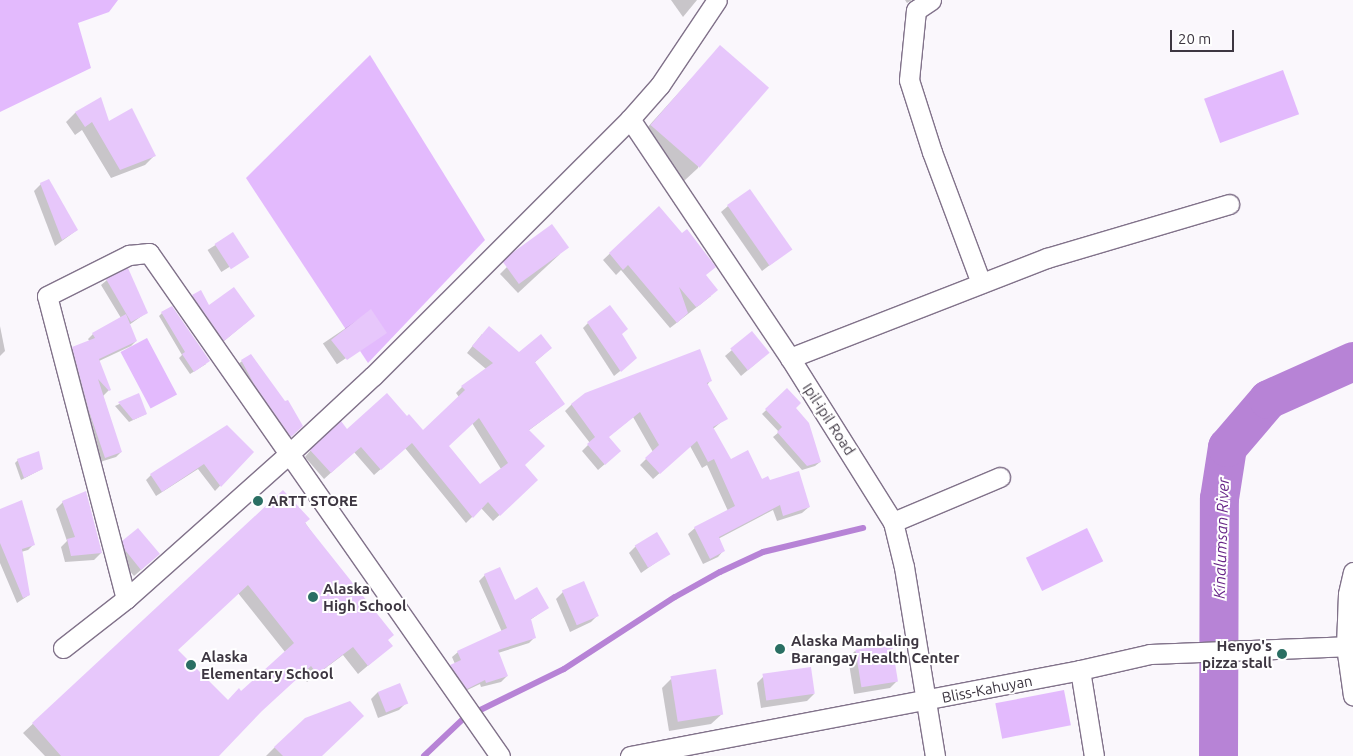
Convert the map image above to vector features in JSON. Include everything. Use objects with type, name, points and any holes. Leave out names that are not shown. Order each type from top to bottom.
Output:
[{"type":"street","points":[[63,648],[126,599],[290,453],[373,376],[630,119],[660,85],[717,0]]},
{"type":"street","points":[[931,0],[916,10],[909,80],[932,152],[981,282]]},
{"type":"street","name":"Ipil-ipil Road","points":[[630,119],[790,358],[893,522],[904,567],[935,756]]},
{"type":"street","points":[[790,358],[981,282],[1047,258],[1229,204]]},
{"type":"street","points":[[126,599],[47,296],[129,255],[149,253],[500,756]]},
{"type":"street","points":[[893,522],[1000,477]]},
{"type":"street","points":[[1353,572],[1348,594],[1346,646],[1353,696]]},
{"type":"street","name":"Bliss-Kahuyan","points":[[630,756],[1080,670],[1150,654],[1209,650],[1346,646]]},
{"type":"street","points":[[1080,670],[1094,756]]},
{"type":"shaded area","points":[[0,0],[118,0],[109,12],[78,23],[91,68],[0,112]]},
{"type":"shaded area","points":[[370,55],[485,240],[368,363],[246,178]]},
{"type":"shaded area","points":[[1283,70],[1299,114],[1220,143],[1204,99]]},
{"type":"shaded area","points":[[147,338],[177,395],[151,409],[121,352]]},
{"type":"shaded area","points":[[1087,528],[1103,561],[1042,591],[1026,558]]},
{"type":"shaded area","points":[[1064,690],[1071,725],[1002,739],[995,703]]},
{"type":"building","points":[[720,45],[769,88],[700,168],[650,125]]},
{"type":"building","points":[[101,97],[109,121],[132,108],[156,156],[120,170],[92,122],[85,127],[75,112]]},
{"type":"building","points":[[49,179],[78,230],[62,240],[40,183]]},
{"type":"building","points":[[750,189],[792,250],[770,266],[727,205]]},
{"type":"building","points":[[659,206],[682,233],[687,229],[716,267],[706,275],[718,290],[700,305],[696,307],[679,287],[688,313],[677,323],[628,265],[623,270],[609,253]]},
{"type":"building","points":[[552,224],[569,247],[519,284],[502,260]]},
{"type":"building","points":[[233,232],[249,257],[231,269],[215,244]]},
{"type":"building","points":[[128,268],[148,313],[131,322],[106,279]]},
{"type":"building","points":[[234,287],[255,316],[224,341],[192,295],[201,290],[209,305]]},
{"type":"building","points":[[610,305],[628,329],[622,334],[637,358],[621,372],[587,322]]},
{"type":"building","points":[[172,306],[210,361],[194,372],[182,354],[185,352],[161,312]]},
{"type":"building","points":[[371,309],[387,333],[347,360],[331,340]]},
{"type":"building","points":[[126,314],[137,341],[99,359],[111,390],[109,391],[98,379],[122,452],[105,458],[89,411],[72,347],[95,338],[92,333]]},
{"type":"building","points":[[489,326],[519,352],[541,334],[552,348],[535,362],[565,404],[529,430],[545,446],[525,465],[538,480],[500,516],[488,502],[473,518],[412,443],[381,470],[361,447],[331,473],[310,450],[341,421],[347,429],[387,393],[407,416],[409,414],[423,430],[465,390],[461,386],[493,363],[472,346]],"holes":[[[479,418],[508,463],[480,484],[449,446]]]},
{"type":"building","points":[[752,331],[770,353],[748,370],[730,349]]},
{"type":"building","points":[[700,349],[712,381],[707,383],[728,419],[713,427],[731,459],[748,450],[762,479],[768,476],[770,480],[799,471],[810,507],[783,516],[780,505],[719,537],[725,551],[710,559],[694,527],[735,506],[714,459],[708,462],[697,441],[660,474],[645,458],[659,445],[640,412],[609,437],[621,451],[605,465],[587,444],[595,437],[571,404],[585,393]]},
{"type":"building","points":[[251,354],[285,401],[288,400],[303,426],[291,437],[254,384],[241,360]]},
{"type":"building","points":[[787,388],[801,403],[796,408],[809,423],[821,462],[807,466],[777,432],[782,427],[765,409]]},
{"type":"building","points":[[139,393],[147,414],[133,420],[118,402]]},
{"type":"building","points":[[227,425],[254,452],[221,487],[204,464],[162,492],[150,474]]},
{"type":"building","points":[[39,451],[43,469],[24,478],[17,459]]},
{"type":"building","name":"Alaska Elementary School","points":[[283,490],[310,519],[305,523],[394,635],[388,640],[393,646],[368,666],[353,647],[317,674],[311,666],[262,711],[219,756],[61,756],[32,723]],"holes":[[[248,585],[294,643],[241,691],[239,688],[228,700],[178,650]]]},
{"type":"building","points":[[86,491],[102,553],[71,556],[67,539],[75,537],[62,501]]},
{"type":"building","points":[[22,500],[35,545],[22,549],[30,595],[23,598],[0,543],[0,509]]},
{"type":"building","points":[[138,528],[160,554],[141,570],[125,550],[122,541]]},
{"type":"building","points":[[657,532],[670,554],[648,568],[635,545]]},
{"type":"building","points":[[500,567],[515,600],[537,587],[549,608],[531,619],[536,638],[498,650],[508,676],[486,683],[485,680],[467,689],[450,665],[461,660],[457,651],[507,628],[484,574]]},
{"type":"building","points":[[584,581],[599,616],[577,625],[562,590]]},
{"type":"building","points":[[892,644],[898,682],[861,687],[855,650]]},
{"type":"building","points":[[811,667],[815,694],[766,701],[762,674]]},
{"type":"building","points":[[716,669],[723,714],[678,722],[671,676]]},
{"type":"building","points":[[400,683],[408,703],[386,712],[378,692]]},
{"type":"building","points":[[350,701],[364,716],[322,756],[283,756],[274,747],[305,718]]},
{"type":"waterway","name":"Kinalumsan River","points":[[1218,756],[1219,498],[1227,447],[1268,399],[1353,361]]},
{"type":"waterway","points":[[424,756],[464,718],[564,669],[675,597],[720,572],[763,552],[863,528]]},
{"type":"place","name":"ARTT STORE","points":[[258,501]]},
{"type":"place","name":"Alaska High School","points":[[313,597]]},
{"type":"place","name":"Alaska Mambaling Barangay Health Center","points":[[780,649]]},
{"type":"place","name":"Henyo's pizza stall","points":[[1282,654]]},
{"type":"place","name":"Alaska Elementary School","points":[[191,665]]}]
